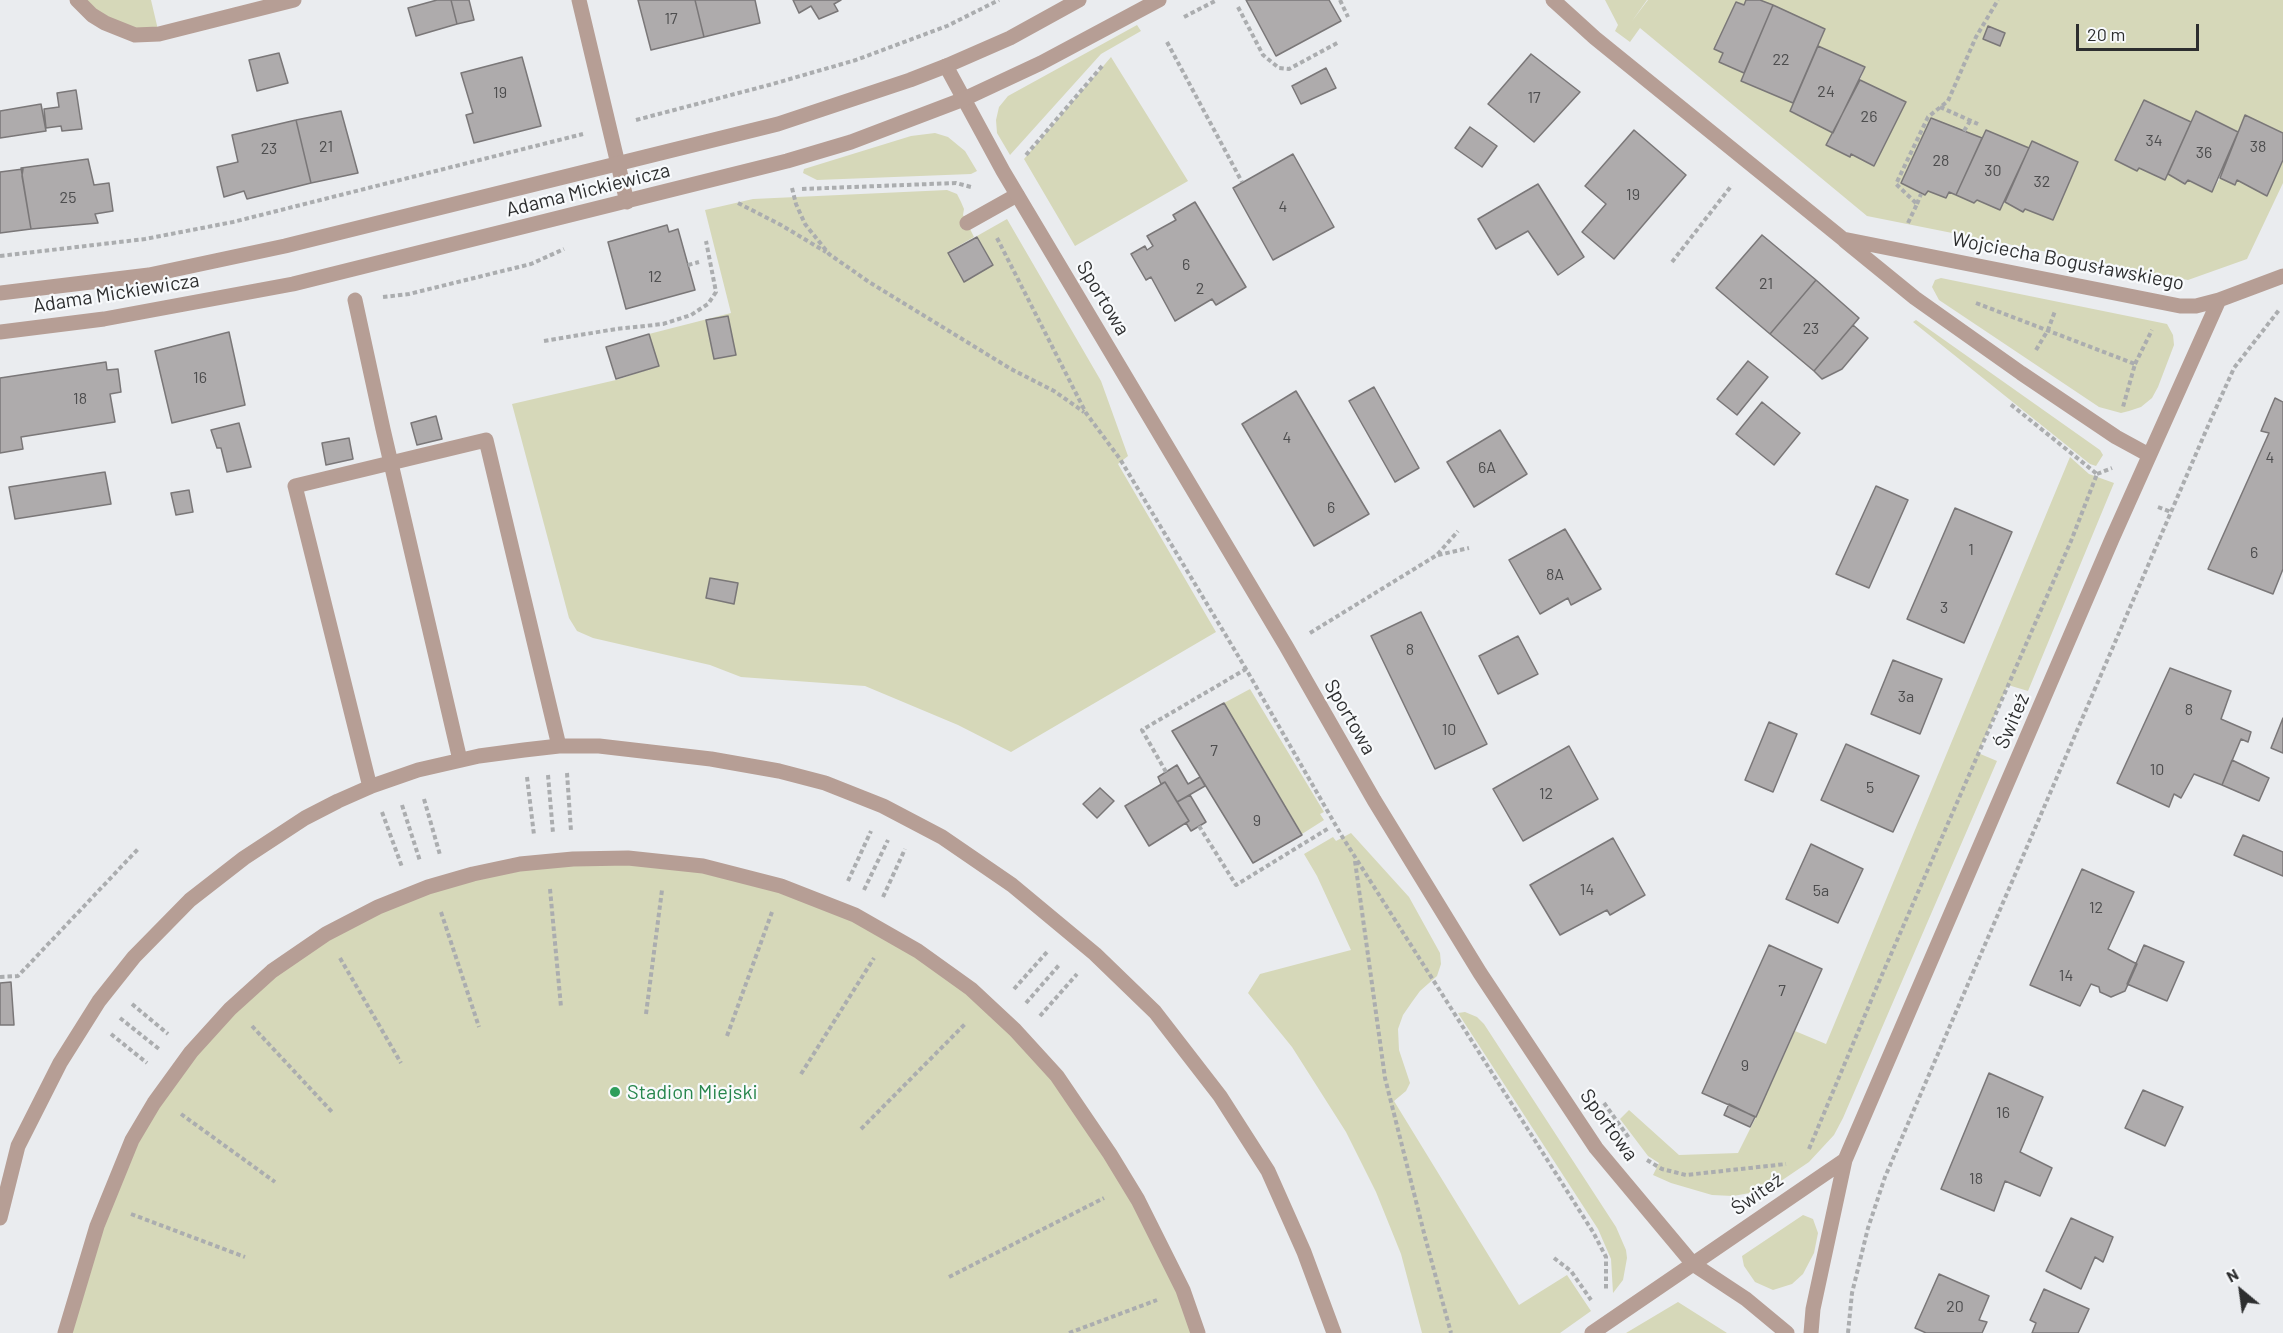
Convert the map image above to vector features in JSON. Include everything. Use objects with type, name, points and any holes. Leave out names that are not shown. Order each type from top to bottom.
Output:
[{"type":"street","points":[[77,0],[92,15],[105,23],[135,35],[159,34],[294,0]]},
{"type":"street","points":[[579,0],[627,202]]},
{"type":"street","name":"Adama Mickiewicza","points":[[0,293],[149,275],[296,243],[778,124],[946,66],[1010,38],[1078,0]]},
{"type":"street","name":"Adama Mickiewicza","points":[[0,332],[104,319],[293,285],[816,153],[906,123],[964,99],[1041,63],[1159,0]]},
{"type":"street","name":"Wojciecha Bogusławskiego","points":[[1553,0],[1595,38],[1915,298],[2115,437],[2149,455]]},
{"type":"street","name":"Sportowa","points":[[946,66],[1017,195],[1286,646],[1374,800],[1480,973],[1596,1148],[1693,1264],[1746,1299],[1787,1333]]},
{"type":"street","points":[[967,223],[1017,195]]},
{"type":"street","name":"Wojciecha Bogusławskiego","points":[[1843,239],[2165,303],[2196,306],[2219,300],[2283,276]]},
{"type":"street","points":[[355,300],[460,760]]},
{"type":"street","name":"Świteź","points":[[1811,1333],[1813,1309],[1845,1160],[2149,455],[2219,300]]},
{"type":"street","points":[[371,786],[295,486],[486,440],[556,747]]},
{"type":"street","points":[[0,1218],[18,1146],[60,1063],[99,1001],[134,957],[190,900],[244,858],[305,818],[371,786],[460,760],[524,750],[599,746],[711,759],[779,771],[825,783],[900,814],[942,837],[1012,885],[1081,941],[1155,1012],[1220,1096],[1268,1172],[1304,1252],[1334,1333]]},
{"type":"street","points":[[65,1333],[97,1226],[132,1140],[158,1097],[191,1052],[233,1006],[272,971],[326,934],[378,907],[436,885],[473,874],[547,862],[628,858],[703,867],[781,886],[853,914],[918,951],[971,989],[1057,1076],[1129,1185],[1183,1290],[1198,1333]]},
{"type":"street","name":"Świteź","points":[[1592,1333],[1845,1160]]},
{"type":"path","points":[[0,256],[145,239],[233,222],[609,127],[856,60],[947,26],[999,0]]},
{"type":"path","points":[[1340,0],[1348,17]]},
{"type":"path","points":[[1917,204],[1896,184],[1928,117],[1948,101],[1976,37],[1998,0]]},
{"type":"path","points":[[1238,7],[1263,55],[1279,68],[1289,69],[1340,42]]},
{"type":"path","points":[[1167,42],[1242,182]]},
{"type":"path","points":[[1940,107],[1978,124]]},
{"type":"path","points":[[1964,132],[1970,121]]},
{"type":"path","points":[[1727,176],[1741,189]]},
{"type":"path","points":[[1672,262],[1734,183]]},
{"type":"path","points":[[793,189],[796,204],[805,224],[829,254]]},
{"type":"path","points":[[1905,230],[1921,194]]},
{"type":"path","points":[[733,201],[782,225],[869,282],[1011,369],[1054,391],[1086,413]]},
{"type":"path","points":[[985,213],[1086,413],[1120,459],[1246,669],[1354,857],[1593,1232],[1606,1257],[1607,1323]]},
{"type":"path","points":[[544,341],[663,324],[692,315],[708,304],[716,292],[706,241]]},
{"type":"path","points":[[688,265],[699,262]]},
{"type":"path","points":[[2021,373],[2048,330],[2066,283]]},
{"type":"path","points":[[1956,327],[1972,302],[2135,364]]},
{"type":"path","points":[[2115,437],[2135,364],[2165,303]]},
{"type":"path","points":[[1848,1333],[1852,1293],[1868,1228],[1884,1177],[2212,416],[2234,368],[2283,304]]},
{"type":"path","points":[[1808,1152],[1878,984],[2071,541],[2097,474],[2003,399]]},
{"type":"path","points":[[1286,646],[1437,555],[1458,531]]},
{"type":"path","points":[[1437,555],[1469,548]]},
{"type":"path","points":[[1167,772],[1142,730],[1246,669]]},
{"type":"path","points":[[556,747],[573,859]]},
{"type":"path","points":[[547,862],[556,747]]},
{"type":"path","points":[[524,750],[547,862],[561,1007]]},
{"type":"path","points":[[416,771],[436,885]]},
{"type":"path","points":[[393,778],[436,885],[479,1028]]},
{"type":"path","points":[[371,786],[412,894]]},
{"type":"path","points":[[836,908],[883,806]]},
{"type":"path","points":[[853,914],[900,814]]},
{"type":"path","points":[[870,924],[916,824]]},
{"type":"path","points":[[1199,826],[1236,885],[1329,828]]},
{"type":"path","points":[[0,977],[18,976],[138,849]]},
{"type":"path","points":[[1354,857],[1385,1078],[1451,1333]]},
{"type":"path","points":[[646,1014],[666,862]]},
{"type":"path","points":[[727,1036],[781,886]]},
{"type":"path","points":[[861,1130],[990,1007],[1067,929]]},
{"type":"path","points":[[326,934],[401,1063]]},
{"type":"path","points":[[801,1074],[889,935]]},
{"type":"path","points":[[1008,1024],[1081,941]]},
{"type":"path","points":[[1020,1037],[1095,954]]},
{"type":"path","points":[[111,987],[191,1052]]},
{"type":"path","points":[[99,1001],[180,1067]]},
{"type":"path","points":[[233,1006],[333,1113]]},
{"type":"path","points":[[89,1016],[169,1081]]},
{"type":"path","points":[[158,1097],[275,1182]]},
{"type":"path","points":[[1600,1097],[1630,1140]]},
{"type":"path","points":[[1642,1154],[1648,1161],[1662,1169],[1686,1175],[1791,1164]]},
{"type":"path","points":[[949,1276],[1129,1185]]},
{"type":"path","points":[[106,1204],[245,1257]]},
{"type":"path","points":[[1554,1258],[1571,1271],[1607,1323]]},
{"type":"path","points":[[1069,1333],[1183,1290]]},
{"type":"green space","points":[[77,0],[151,0],[159,34],[135,35]]},
{"type":"green space","points":[[1605,0],[1647,0],[1632,21],[1648,0],[1746,0],[1744,5],[1736,2],[1714,49],[1723,53],[1719,62],[1744,73],[1741,81],[1793,103],[1790,111],[1833,133],[1851,154],[1874,166],[1905,102],[1860,80],[1865,67],[1818,46],[1825,29],[1760,0],[2283,0],[2283,133],[2238,132],[2197,111],[2191,122],[2144,100],[2116,160],[2137,171],[2139,168],[2164,180],[2168,174],[2185,183],[2188,180],[2212,192],[2220,178],[2235,185],[2237,180],[2267,196],[2283,160],[2283,183],[2247,259],[2188,280],[1867,216],[1640,28],[1630,42],[1615,31],[1618,25]],"holes":[[[1931,118],[1982,138],[1986,130],[2029,148],[2033,141],[2078,162],[2053,220],[2025,209],[2023,212],[2005,202],[2000,210],[1977,200],[1974,203],[1949,192],[1946,198],[1928,191],[1924,195],[1901,183]]]},
{"type":"green space","points":[[1137,25],[1141,31],[1101,54],[1010,155],[997,133],[996,120],[999,107],[1008,96]]},
{"type":"green space","points":[[1111,57],[1188,181],[1075,246],[1024,159]]},
{"type":"green space","points":[[935,133],[948,137],[965,151],[977,171],[971,174],[817,180],[803,173],[804,169],[911,136]]},
{"type":"green space","points":[[947,190],[957,194],[964,209],[963,215],[974,237],[948,252],[963,281],[993,265],[977,236],[1007,219],[1101,381],[1128,456],[1118,464],[1216,632],[1011,752],[958,725],[865,686],[741,677],[710,665],[593,638],[577,631],[569,618],[512,404],[616,380],[659,366],[649,334],[731,313],[705,210],[753,199]]},
{"type":"green space","points":[[1941,278],[2167,324],[2173,335],[2174,345],[2158,387],[2152,398],[2141,407],[2121,413],[2099,407],[1939,300],[1932,287],[1935,280]]},
{"type":"green space","points":[[1916,320],[2100,450],[2103,455],[2096,466],[2090,464],[1913,322]]},
{"type":"green space","points":[[2070,457],[2089,474],[2114,483],[2028,691],[2008,685],[1978,753],[1997,761],[1834,1135],[1809,1162],[1778,1183],[1761,1191],[1733,1196],[1712,1195],[1653,1175],[1659,1163],[1648,1156],[1620,1119],[1629,1110],[1679,1155],[1738,1153],[1795,1031],[1826,1044]]},
{"type":"green space","points":[[1250,689],[1324,812],[1320,814],[1324,820],[1302,834],[1224,703]]},
{"type":"green space","points":[[1351,833],[1409,897],[1440,953],[1441,964],[1437,976],[1420,991],[1403,1015],[1398,1029],[1399,1050],[1410,1083],[1406,1091],[1394,1101],[1519,1305],[1567,1275],[1591,1311],[1560,1333],[1422,1333],[1401,1254],[1376,1192],[1346,1132],[1292,1047],[1248,993],[1260,974],[1351,950],[1317,876],[1304,854],[1333,837],[1336,841]]},
{"type":"green space","name":"Stadion Miejski","points":[[628,858],[781,886],[918,951],[1015,1030],[1110,1154],[1198,1333],[65,1333],[132,1140],[230,1009],[326,934],[473,874]]},
{"type":"green space","points":[[1465,1012],[1477,1017],[1484,1024],[1616,1227],[1627,1258],[1623,1280],[1613,1293],[1611,1259],[1598,1229],[1458,1013]]},
{"type":"green space","points":[[1803,1215],[1813,1219],[1818,1233],[1814,1253],[1803,1274],[1792,1284],[1773,1290],[1755,1282],[1744,1266],[1742,1256]]},
{"type":"green space","points":[[1678,1302],[1727,1333],[1626,1333]]},
{"type":"building","points":[[437,0],[451,0],[457,24],[416,36],[408,8]]},
{"type":"building","points":[[451,0],[469,0],[474,20],[457,24]]},
{"type":"building","points":[[638,0],[695,0],[704,37],[651,50]]},
{"type":"building","points":[[695,0],[755,0],[760,23],[704,37]]},
{"type":"building","points":[[793,0],[841,0],[834,4],[838,11],[819,19],[811,6],[799,13]]},
{"type":"building","points":[[1246,0],[1329,0],[1341,21],[1276,56]]},
{"type":"building","points":[[1746,0],[1760,0],[1773,5],[1744,73],[1719,62],[1723,53],[1714,49],[1736,2],[1744,5]]},
{"type":"building","points":[[1773,5],[1825,29],[1793,103],[1741,81]]},
{"type":"building","points":[[1988,26],[2005,33],[2000,46],[1983,39]]},
{"type":"building","points":[[1818,46],[1865,67],[1833,133],[1790,111]]},
{"type":"building","points":[[279,53],[288,83],[257,91],[249,60]]},
{"type":"building","points":[[1531,54],[1580,92],[1534,142],[1488,104]]},
{"type":"building","points":[[522,57],[541,126],[474,143],[466,115],[473,113],[461,73]]},
{"type":"building","points":[[1326,68],[1336,88],[1301,104],[1292,86]]},
{"type":"building","points":[[1860,80],[1906,102],[1874,166],[1826,145]]},
{"type":"building","points":[[76,90],[82,129],[62,131],[61,126],[46,128],[44,109],[59,107],[57,93]]},
{"type":"building","points":[[2144,100],[2191,122],[2165,180],[2139,168],[2137,171],[2115,160]]},
{"type":"building","points":[[41,104],[46,131],[0,138],[0,111]]},
{"type":"building","points":[[341,111],[358,173],[311,183],[296,120]]},
{"type":"building","points":[[2196,111],[2238,132],[2212,192],[2188,180],[2185,184],[2168,174]]},
{"type":"building","points":[[2245,115],[2283,133],[2283,160],[2267,196],[2237,180],[2235,185],[2220,178]]},
{"type":"building","points":[[1931,118],[1982,138],[1956,195],[1949,192],[1946,198],[1928,191],[1925,195],[1901,183]]},
{"type":"building","points":[[296,120],[311,183],[247,199],[244,191],[224,197],[217,167],[238,162],[232,135]]},
{"type":"building","points":[[1470,127],[1497,146],[1482,167],[1455,148]]},
{"type":"building","points":[[1634,130],[1686,175],[1614,259],[1582,232],[1606,204],[1585,186]]},
{"type":"building","points":[[1986,130],[2029,148],[2000,210],[1977,200],[1974,203],[1956,195]]},
{"type":"building","points":[[2032,141],[2078,162],[2053,220],[2025,209],[2023,212],[2005,202]]},
{"type":"building","points":[[1293,154],[1334,227],[1273,260],[1233,188]]},
{"type":"building","points":[[88,159],[94,185],[109,183],[113,211],[95,214],[98,223],[31,229],[21,168]]},
{"type":"building","points":[[23,169],[22,176],[31,229],[0,233],[0,172]]},
{"type":"building","points":[[1538,184],[1584,257],[1558,275],[1528,231],[1496,249],[1478,219]]},
{"type":"building","points":[[1195,202],[1246,287],[1216,305],[1212,299],[1175,321],[1151,277],[1146,280],[1131,254],[1145,246],[1147,250],[1153,246],[1147,236],[1176,220],[1173,215]]},
{"type":"building","points":[[667,225],[669,232],[678,229],[695,290],[626,309],[608,242]]},
{"type":"building","points":[[1762,235],[1816,280],[1770,334],[1716,288]]},
{"type":"building","points":[[977,237],[993,265],[964,282],[948,253]]},
{"type":"building","points":[[1816,280],[1859,318],[1814,371],[1770,334]]},
{"type":"building","points":[[728,316],[736,355],[714,359],[706,320]]},
{"type":"building","points":[[1853,325],[1868,338],[1842,369],[1822,379],[1814,371]]},
{"type":"building","points":[[229,332],[245,405],[172,423],[155,351]]},
{"type":"building","points":[[649,334],[659,366],[616,379],[606,347]]},
{"type":"building","points":[[1748,361],[1768,377],[1737,415],[1717,399]]},
{"type":"building","points":[[106,362],[107,370],[118,369],[121,392],[110,394],[115,422],[21,437],[23,449],[0,453],[0,378]]},
{"type":"building","points":[[1374,387],[1419,468],[1395,482],[1349,401]]},
{"type":"building","points":[[1296,391],[1369,514],[1314,546],[1242,424]]},
{"type":"building","points":[[2275,398],[2283,402],[2283,569],[2273,594],[2208,569],[2269,433],[2261,431]]},
{"type":"building","points":[[1762,402],[1800,433],[1774,465],[1736,434]]},
{"type":"building","points":[[436,416],[442,439],[417,445],[411,423]]},
{"type":"building","points":[[239,423],[251,467],[227,472],[221,448],[217,448],[211,430]]},
{"type":"building","points":[[1500,430],[1527,474],[1474,507],[1447,462]]},
{"type":"building","points":[[349,438],[353,459],[326,465],[322,443]]},
{"type":"building","points":[[105,472],[111,504],[15,519],[9,487]]},
{"type":"building","points":[[1876,486],[1908,500],[1869,588],[1836,574]]},
{"type":"building","points":[[189,490],[193,512],[176,515],[171,493]]},
{"type":"building","points":[[1955,508],[2012,532],[1964,643],[1907,619]]},
{"type":"building","points":[[1565,529],[1601,589],[1571,605],[1568,598],[1540,614],[1509,560]]},
{"type":"building","points":[[710,578],[738,583],[734,604],[706,598]]},
{"type":"building","points":[[1421,612],[1487,744],[1435,769],[1371,636]]},
{"type":"building","points":[[1518,636],[1538,674],[1498,694],[1479,656]]},
{"type":"building","points":[[1893,660],[1942,679],[1920,734],[1871,714]]},
{"type":"building","points":[[2170,668],[2231,691],[2221,719],[2251,732],[2248,742],[2241,739],[2222,785],[2194,774],[2181,798],[2174,794],[2169,807],[2117,783]]},
{"type":"building","points":[[1224,703],[1302,835],[1253,863],[1172,731]]},
{"type":"building","points":[[2283,718],[2283,753],[2271,748]]},
{"type":"building","points":[[1769,722],[1797,734],[1773,792],[1745,780]]},
{"type":"building","points":[[1846,744],[1919,776],[1893,832],[1821,800]]},
{"type":"building","points":[[1569,746],[1598,799],[1523,841],[1493,789]]},
{"type":"building","points":[[2232,760],[2269,778],[2259,801],[2222,785]]},
{"type":"building","points":[[1177,765],[1188,784],[1200,777],[1205,786],[1177,802],[1165,782],[1161,784],[1158,777]]},
{"type":"building","points":[[1165,782],[1189,821],[1149,846],[1125,806]]},
{"type":"building","points":[[1100,788],[1114,801],[1097,818],[1083,804]]},
{"type":"building","points":[[1190,795],[1206,822],[1191,831],[1186,823],[1189,821],[1177,802]]},
{"type":"building","points":[[2243,835],[2283,852],[2283,876],[2234,855]]},
{"type":"building","points":[[1613,838],[1645,895],[1610,915],[1607,910],[1560,935],[1530,885]]},
{"type":"building","points":[[1811,844],[1863,869],[1838,923],[1786,899]]},
{"type":"building","points":[[2082,869],[2134,892],[2108,949],[2137,964],[2125,991],[2111,997],[2100,992],[2099,987],[2091,984],[2080,1006],[2030,985]]},
{"type":"building","points":[[1769,945],[1822,969],[1756,1117],[1702,1093]]},
{"type":"building","points":[[2144,945],[2184,962],[2167,1001],[2127,984]]},
{"type":"building","points":[[11,982],[14,1025],[0,1025],[0,983]]},
{"type":"building","points":[[1989,1073],[2043,1097],[2020,1152],[2052,1168],[2040,1196],[2005,1181],[1994,1211],[1941,1189]]},
{"type":"building","points":[[2143,1090],[2183,1107],[2165,1146],[2125,1128]]},
{"type":"building","points":[[1729,1104],[1755,1117],[1750,1127],[1724,1115]]},
{"type":"building","points":[[2071,1218],[2113,1237],[2103,1262],[2095,1257],[2081,1289],[2046,1271]]},
{"type":"building","points":[[1939,1274],[1989,1296],[1979,1320],[1987,1322],[1982,1333],[1926,1333],[1915,1328]]},
{"type":"building","points":[[2044,1289],[2089,1309],[2078,1333],[2032,1333],[2036,1323],[2030,1320]]},
{"type":"place","name":"Stadion Miejski","points":[[615,1092]]}]
